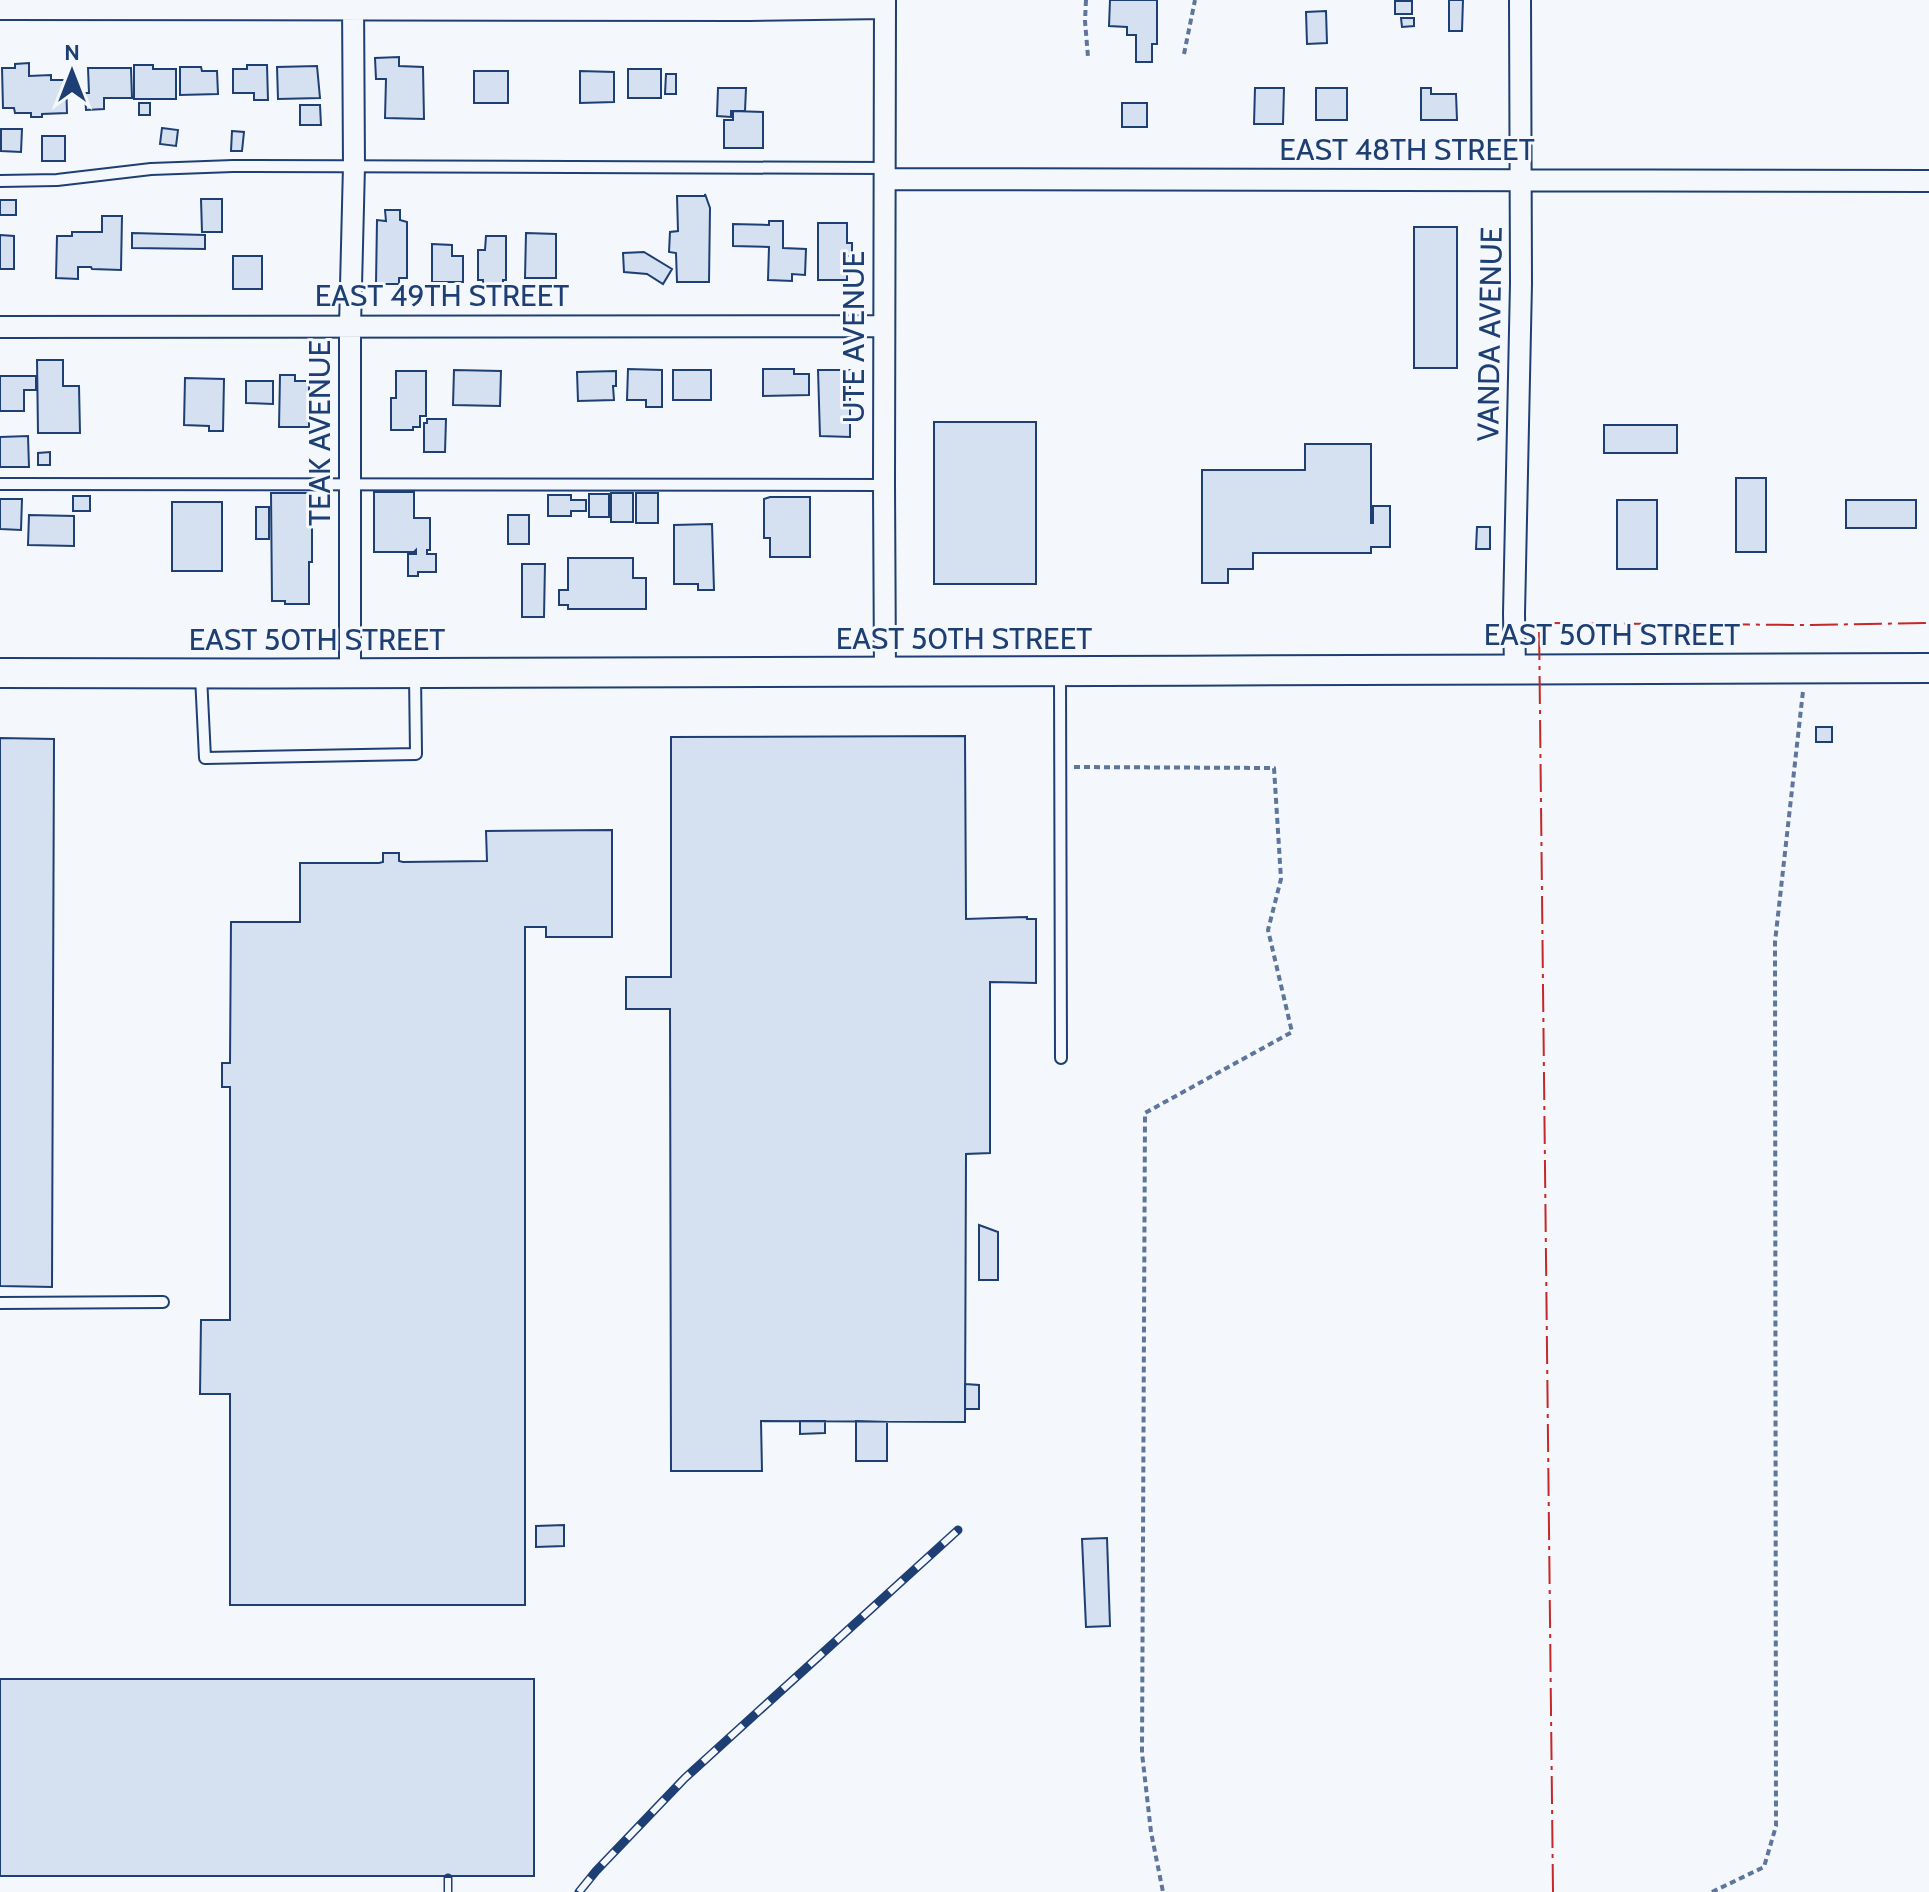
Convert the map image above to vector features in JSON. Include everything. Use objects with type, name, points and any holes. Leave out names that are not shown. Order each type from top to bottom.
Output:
[{"type":"main road","name":"EAST 50TH STREET","points":[[0,673],[885,674],[1929,668]]},
{"type":"street","name":"VANDA AVENUE","points":[[1515,669],[1521,283],[1520,0]]},
{"type":"street","points":[[0,9],[353,5],[749,10],[885,4]]},
{"type":"street","name":"UTE AVENUE","points":[[885,4],[885,674]]},
{"type":"street","name":"TEAK AVENUE","points":[[350,675],[353,5]]},
{"type":"street","name":"EAST 48TH STREET","points":[[885,173],[1929,181]]},
{"type":"street","name":"EAST 49TH STREET","points":[[0,327],[884,326]]},
{"type":"lane","points":[[0,181],[57,180],[165,169],[233,166],[885,173]]},
{"type":"lane","points":[[0,484],[884,485]]},
{"type":"lane","points":[[1060,673],[1061,1058]]},
{"type":"lane","points":[[201,674],[205,758],[416,754],[415,675]]},
{"type":"lane","points":[[0,1303],[163,1302]]},
{"type":"path","points":[[1086,0],[1088,57]]},
{"type":"path","points":[[1184,54],[1195,0]]},
{"type":"path","points":[[1712,1892],[1764,1867],[1776,1826],[1775,942],[1805,669]]},
{"type":"path","points":[[1060,766],[1274,768],[1281,879],[1268,930],[1292,1032],[1145,1113],[1142,1753],[1151,1832],[1163,1892]]},
{"type":"building","points":[[1110,0],[1157,0],[1157,44],[1152,44],[1152,62],[1136,62],[1136,35],[1127,35],[1127,27],[1109,26]]},
{"type":"building","points":[[1449,0],[1463,0],[1462,31],[1449,31]]},
{"type":"building","points":[[1395,1],[1412,1],[1412,14],[1395,14]]},
{"type":"building","points":[[1326,11],[1327,43],[1307,44],[1306,12]]},
{"type":"building","points":[[1401,18],[1414,18],[1414,26],[1402,27]]},
{"type":"building","points":[[399,57],[399,66],[423,67],[424,119],[385,118],[386,79],[376,79],[375,58]]},
{"type":"building","points":[[29,63],[29,76],[51,75],[51,80],[66,80],[67,113],[31,117],[31,113],[15,113],[14,108],[3,108],[2,68]]},
{"type":"building","points":[[134,65],[176,69],[176,99],[134,99]]},
{"type":"building","points":[[247,65],[267,65],[268,100],[254,100],[254,93],[233,93],[233,69],[247,69]]},
{"type":"building","points":[[317,66],[320,98],[278,99],[277,67]]},
{"type":"building","points":[[180,67],[217,71],[218,94],[180,95]]},
{"type":"building","points":[[88,68],[131,68],[132,98],[104,98],[104,109],[86,110]]},
{"type":"building","points":[[628,69],[661,69],[661,98],[628,98]]},
{"type":"building","points":[[474,71],[508,71],[508,103],[474,103]]},
{"type":"building","points":[[580,71],[614,72],[614,102],[580,103]]},
{"type":"building","points":[[666,74],[676,74],[676,94],[665,94]]},
{"type":"building","points":[[718,88],[746,88],[745,111],[731,111],[731,117],[717,116]]},
{"type":"building","points":[[1255,88],[1284,88],[1283,124],[1254,124]]},
{"type":"building","points":[[1316,88],[1347,88],[1347,120],[1316,120]]},
{"type":"building","points":[[1421,88],[1431,88],[1431,94],[1456,94],[1457,120],[1421,120]]},
{"type":"building","points":[[139,103],[150,103],[150,115],[139,115]]},
{"type":"building","points":[[1122,103],[1147,103],[1147,127],[1122,127]]},
{"type":"building","points":[[300,105],[320,105],[321,125],[300,125]]},
{"type":"building","points":[[733,111],[763,112],[763,148],[724,148],[724,120],[733,120]]},
{"type":"building","points":[[162,128],[178,130],[176,146],[160,144]]},
{"type":"building","points":[[1,129],[22,129],[21,152],[1,151]]},
{"type":"building","points":[[232,131],[244,132],[242,151],[231,151]]},
{"type":"building","points":[[42,136],[65,136],[65,161],[42,161]]},
{"type":"building","points":[[705,194],[710,208],[709,282],[677,282],[676,253],[669,252],[670,232],[678,231],[677,196]]},
{"type":"building","points":[[201,199],[222,199],[222,232],[202,232]]},
{"type":"building","points":[[0,200],[16,200],[16,215],[0,215]]},
{"type":"building","points":[[385,210],[400,210],[400,220],[407,222],[407,278],[399,278],[399,284],[376,284],[377,220],[386,221]]},
{"type":"building","points":[[102,216],[122,216],[121,270],[78,267],[78,279],[56,278],[57,236],[72,236],[72,232],[102,232]]},
{"type":"building","points":[[769,221],[783,221],[783,248],[806,249],[805,275],[792,274],[792,281],[768,280],[769,247],[733,246],[733,224],[769,225]]},
{"type":"building","points":[[818,223],[847,223],[847,243],[852,243],[852,256],[847,256],[847,280],[818,280]]},
{"type":"building","points":[[1414,227],[1457,227],[1457,368],[1414,368]]},
{"type":"building","points":[[132,233],[205,235],[205,249],[132,248]]},
{"type":"building","points":[[526,233],[556,234],[556,278],[525,278]]},
{"type":"building","points":[[0,235],[14,236],[14,269],[0,269]]},
{"type":"building","points":[[486,236],[506,236],[506,280],[503,284],[483,284],[483,280],[478,280],[478,250],[485,250]]},
{"type":"building","points":[[432,244],[452,245],[452,256],[463,256],[463,282],[432,282]]},
{"type":"building","points":[[644,252],[672,269],[663,284],[647,274],[624,272],[623,253]]},
{"type":"building","points":[[233,256],[262,256],[262,289],[233,289]]},
{"type":"building","points":[[37,360],[63,360],[63,386],[79,386],[80,433],[38,433]]},
{"type":"building","points":[[628,369],[662,370],[662,407],[646,407],[646,400],[627,400]]},
{"type":"building","points":[[763,369],[794,369],[794,374],[809,374],[809,395],[763,396]]},
{"type":"building","points":[[454,370],[501,371],[500,406],[453,405]]},
{"type":"building","points":[[673,370],[711,370],[711,400],[673,400]]},
{"type":"building","points":[[818,370],[850,370],[850,437],[820,436]]},
{"type":"building","points":[[396,371],[426,371],[426,416],[420,416],[420,427],[413,427],[413,430],[391,430],[391,398],[396,398]]},
{"type":"building","points":[[616,371],[614,400],[578,401],[577,372]]},
{"type":"building","points":[[280,375],[295,375],[295,381],[309,381],[309,427],[279,427]]},
{"type":"building","points":[[0,376],[36,376],[36,390],[24,390],[24,411],[0,411]]},
{"type":"building","points":[[185,378],[224,379],[223,431],[209,431],[209,426],[184,425]]},
{"type":"building","points":[[246,381],[273,381],[273,404],[246,403]]},
{"type":"building","points":[[427,419],[446,419],[445,452],[424,452],[424,423]]},
{"type":"building","points":[[934,422],[1036,422],[1036,584],[934,584]]},
{"type":"building","points":[[1604,425],[1677,425],[1677,453],[1604,453]]},
{"type":"building","points":[[28,436],[29,467],[0,467],[0,437]]},
{"type":"building","points":[[1305,444],[1371,444],[1371,523],[1373,506],[1390,506],[1390,547],[1371,547],[1371,553],[1253,553],[1253,569],[1228,569],[1228,583],[1202,583],[1202,470],[1305,470]]},
{"type":"building","points":[[50,452],[50,465],[38,465],[38,453]]},
{"type":"building","points":[[1736,478],[1766,478],[1766,552],[1736,552]]},
{"type":"building","points":[[374,492],[414,492],[414,518],[430,518],[430,550],[427,554],[436,554],[436,572],[418,572],[418,576],[408,576],[408,554],[416,554],[416,550],[374,552]]},
{"type":"building","points":[[271,493],[312,493],[309,604],[272,601]]},
{"type":"building","points":[[611,493],[633,493],[633,522],[611,522]]},
{"type":"building","points":[[636,493],[658,493],[658,523],[636,523]]},
{"type":"building","points":[[589,494],[609,494],[609,517],[589,517]]},
{"type":"building","points":[[548,495],[571,495],[571,500],[586,500],[586,511],[571,511],[571,516],[548,516]]},
{"type":"building","points":[[73,496],[90,496],[90,511],[73,511]]},
{"type":"building","points":[[810,497],[810,557],[770,557],[770,538],[764,538],[764,499]]},
{"type":"building","points":[[0,499],[22,499],[21,530],[0,529]]},
{"type":"building","points":[[1617,500],[1657,500],[1657,569],[1617,569]]},
{"type":"building","points":[[1846,500],[1916,500],[1916,528],[1846,528]]},
{"type":"building","points":[[172,502],[222,502],[222,571],[172,571]]},
{"type":"building","points":[[256,507],[269,507],[269,539],[256,539]]},
{"type":"building","points":[[29,515],[74,516],[74,546],[28,545]]},
{"type":"building","points":[[508,515],[529,515],[529,544],[508,544]]},
{"type":"building","points":[[712,524],[714,590],[698,590],[698,584],[674,584],[674,525]]},
{"type":"building","points":[[1477,527],[1490,527],[1490,549],[1476,549]]},
{"type":"building","points":[[568,558],[633,558],[633,578],[646,578],[646,609],[568,609],[568,605],[559,605],[559,590],[568,590]]},
{"type":"building","points":[[522,564],[545,564],[544,617],[522,617]]},
{"type":"building","points":[[1816,727],[1832,727],[1832,742],[1816,742]]},
{"type":"building","points":[[965,736],[966,919],[1036,919],[1036,983],[990,982],[990,1153],[966,1154],[965,1422],[761,1421],[762,1471],[671,1471],[670,1009],[626,1009],[626,977],[671,977],[671,737]]},
{"type":"building","points":[[0,738],[54,739],[52,1287],[0,1286]]},
{"type":"building","points":[[612,830],[612,937],[546,937],[546,927],[525,927],[525,1605],[230,1605],[230,1394],[200,1394],[201,1320],[230,1320],[230,1087],[222,1087],[222,1063],[230,1063],[231,922],[300,922],[300,863],[379,863],[383,862],[383,853],[399,853],[399,861],[403,862],[487,861],[486,831]]},
{"type":"building","points":[[979,1225],[998,1232],[998,1280],[979,1280]]},
{"type":"building","points":[[965,1384],[979,1385],[979,1409],[965,1409]]},
{"type":"building","points":[[800,1421],[825,1421],[825,1433],[800,1434]]},
{"type":"building","points":[[856,1421],[887,1422],[887,1461],[856,1461]]},
{"type":"building","points":[[564,1525],[564,1546],[536,1547],[536,1526]]},
{"type":"building","points":[[1107,1538],[1110,1626],[1086,1627],[1082,1539]]},
{"type":"building","points":[[0,1679],[534,1679],[534,1876],[0,1876]]},
{"type":"railway","points":[[579,1892],[685,1778],[958,1530]]},
{"type":"railway","points":[[448,1878],[448,1892]]},
{"type":"power","points":[[1553,1892],[1539,623],[1929,623]]}]
